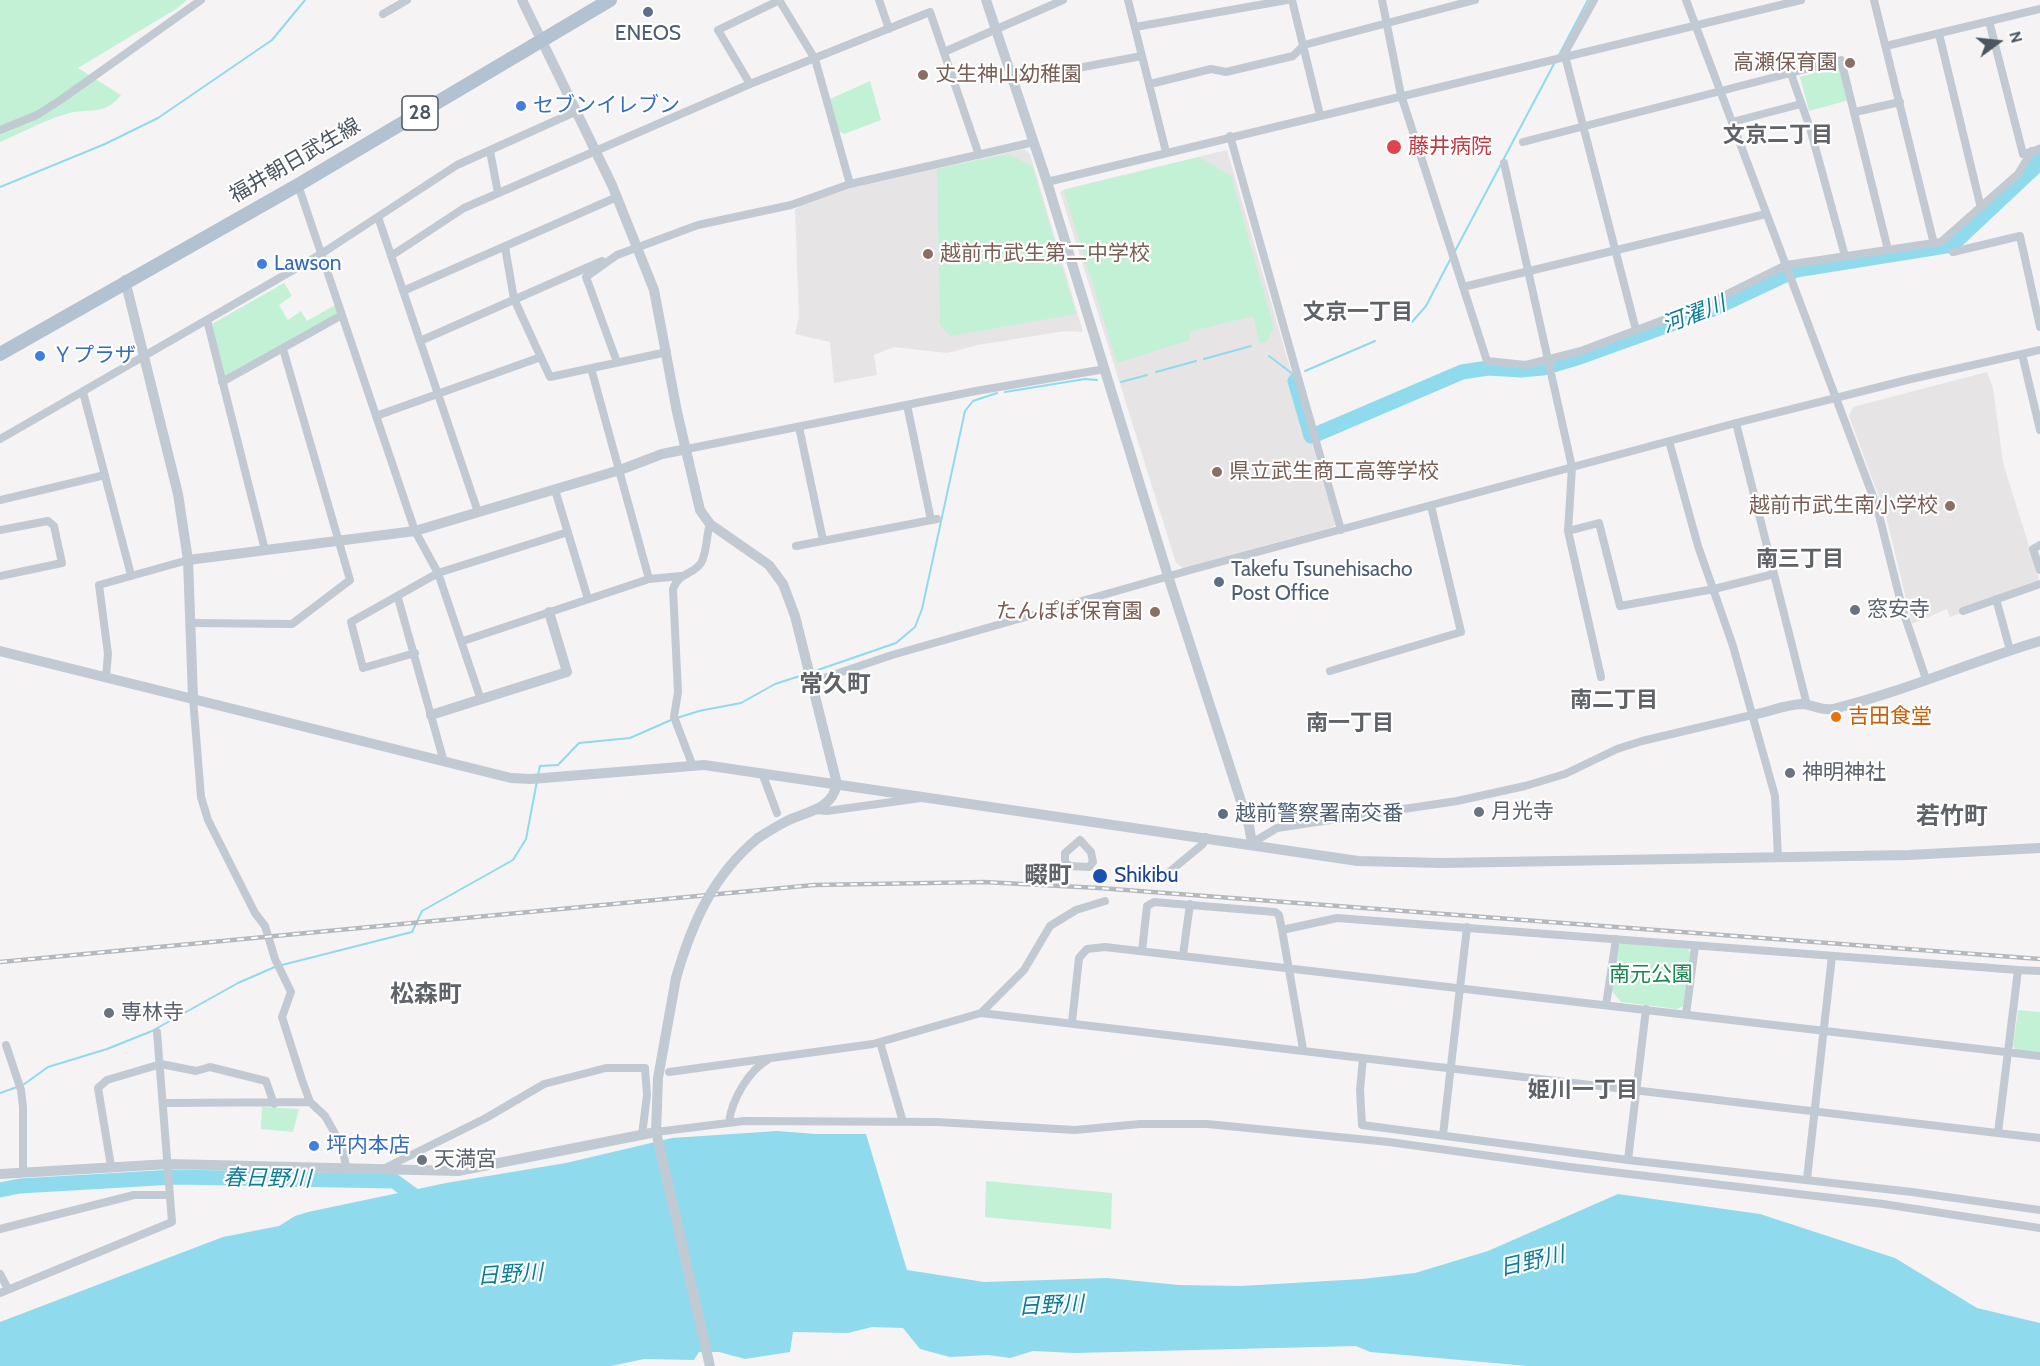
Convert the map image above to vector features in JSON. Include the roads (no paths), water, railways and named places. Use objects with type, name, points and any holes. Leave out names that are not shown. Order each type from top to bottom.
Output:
[{"type":"main road","name":"福井朝日武生線","points":[[0,354],[126,280],[298,184],[610,0]]},
{"type":"street","points":[[0,130],[37,115],[62,99],[201,0]]},
{"type":"street","points":[[383,14],[407,0]]},
{"type":"street","points":[[522,0],[617,197],[657,299],[677,412],[700,510],[710,524],[769,565],[783,584],[795,616],[837,784],[832,799],[815,810],[790,820],[758,838],[731,863],[709,894],[694,922],[676,978],[658,1078],[657,1135],[710,1366]]},
{"type":"street","points":[[750,84],[718,30],[780,0],[815,59],[850,184]]},
{"type":"street","points":[[879,0],[889,28]]},
{"type":"street","points":[[986,0],[1047,182],[1168,576],[1249,826],[1252,843]]},
{"type":"street","points":[[944,52],[1062,0]]},
{"type":"street","points":[[1128,0],[1166,152]]},
{"type":"street","points":[[1135,27],[1287,0]]},
{"type":"street","points":[[1292,0],[1320,115]]},
{"type":"street","points":[[1382,0],[1401,95],[1487,361],[1526,365],[1548,361],[1719,298],[1786,265],[1934,244],[1945,240],[2024,168],[2036,150]]},
{"type":"street","points":[[1594,0],[1564,56],[1636,330]]},
{"type":"street","points":[[1686,0],[1882,522],[1903,611],[1926,679]]},
{"type":"street","points":[[1047,182],[1801,0]]},
{"type":"street","points":[[1874,0],[1934,244]]},
{"type":"street","points":[[1150,84],[1211,69],[1226,72],[1293,56],[1304,45],[1469,1]]},
{"type":"street","points":[[1886,46],[2040,9]]},
{"type":"street","points":[[391,256],[464,208],[750,84],[930,12],[979,155]]},
{"type":"street","points":[[1989,21],[2023,154],[2036,150]]},
{"type":"street","points":[[1939,34],[1981,208]]},
{"type":"street","points":[[1013,80],[1142,56]]},
{"type":"street","points":[[1523,141],[1841,60],[1888,250]]},
{"type":"street","points":[[1791,74],[1810,129],[1845,256]]},
{"type":"street","points":[[1855,112],[1900,102]]},
{"type":"street","points":[[1732,122],[1801,104]]},
{"type":"street","points":[[0,439],[321,254],[457,165],[577,111]]},
{"type":"street","points":[[1230,136],[1341,530]]},
{"type":"street","points":[[420,341],[610,258],[698,225],[791,205],[850,184],[1034,142]]},
{"type":"street","points":[[490,151],[498,193]]},
{"type":"street","points":[[1504,163],[1572,467],[1568,531],[1601,677]]},
{"type":"street","points":[[298,184],[415,531],[438,573],[463,641],[481,700]]},
{"type":"street","points":[[403,291],[617,197]]},
{"type":"street","points":[[1462,287],[1766,214]]},
{"type":"street","points":[[378,217],[478,512]]},
{"type":"street","points":[[1953,252],[2019,237],[2040,327]]},
{"type":"street","points":[[505,247],[514,299],[550,377],[667,352]]},
{"type":"street","points":[[610,258],[586,277],[617,362]]},
{"type":"street","points":[[126,280],[174,474],[188,560],[193,699],[201,797],[226,858],[255,913],[265,926],[275,959],[291,992],[282,1017],[310,1102],[325,1116],[333,1130],[342,1147],[346,1167]]},
{"type":"street","points":[[222,382],[342,315]]},
{"type":"street","points":[[207,320],[265,550]]},
{"type":"street","points":[[191,623],[292,624],[350,580],[283,349]]},
{"type":"street","points":[[810,676],[892,655],[1168,576],[1736,423],[2040,350]]},
{"type":"street","points":[[2022,354],[2040,430]]},
{"type":"street","points":[[376,416],[540,357]]},
{"type":"street","points":[[591,368],[649,579]]},
{"type":"street","points":[[106,677],[108,654],[99,585],[131,575],[188,560],[415,531],[620,470],[662,454],[907,405],[1105,369]]},
{"type":"street","points":[[83,392],[131,575]]},
{"type":"street","points":[[796,546],[934,519],[907,405]]},
{"type":"street","points":[[1736,423],[1807,705]]},
{"type":"street","points":[[800,427],[823,540]]},
{"type":"street","points":[[1669,441],[1692,529],[1733,646],[1776,804],[1778,857]]},
{"type":"street","points":[[0,500],[105,475]]},
{"type":"street","points":[[555,490],[588,599]]},
{"type":"street","points":[[1330,671],[1461,632],[1431,506]]},
{"type":"street","points":[[0,530],[48,521],[54,526],[62,563],[0,576]]},
{"type":"street","points":[[1568,531],[1599,523],[1620,606],[1714,589],[1774,574]]},
{"type":"street","points":[[463,641],[649,579],[681,576],[695,569],[702,561],[710,524]]},
{"type":"street","points":[[415,653],[363,668],[351,622],[398,598],[438,573],[568,532]]},
{"type":"street","points":[[2040,545],[2033,549],[2040,570]]},
{"type":"street","points":[[681,576],[673,589],[678,692],[674,717],[692,764]]},
{"type":"street","points":[[1963,610],[2040,584]]},
{"type":"street","points":[[398,598],[444,762]]},
{"type":"street","points":[[1995,599],[2010,650]]},
{"type":"street","points":[[431,715],[567,672],[549,612]]},
{"type":"street","points":[[1252,843],[1277,828],[1457,801],[1545,781],[1625,747],[1752,715],[1807,705],[1820,710],[1830,709],[1894,691],[2040,641]]},
{"type":"street","points":[[0,651],[511,777],[538,778],[692,764],[1252,843],[1358,861],[1441,863],[1778,857],[1971,853],[2040,848]]},
{"type":"street","points":[[762,773],[777,813]]},
{"type":"street","points":[[815,810],[827,811],[858,805],[911,801],[927,796]]},
{"type":"street","points":[[1080,840],[1081,819]]},
{"type":"street","points":[[1162,878],[1203,844],[1206,837]]},
{"type":"street","points":[[981,1013],[1024,970],[1050,926],[1076,910],[1105,901]]},
{"type":"street","points":[[1142,951],[1147,906],[1154,902],[1275,912],[1279,915],[1303,1049]]},
{"type":"street","points":[[1183,955],[1190,904]]},
{"type":"street","points":[[1282,930],[1338,918],[2040,971]]},
{"type":"street","points":[[1443,1135],[1467,927]]},
{"type":"street","points":[[1606,1005],[1616,939]]},
{"type":"street","points":[[1686,1014],[1695,946]]},
{"type":"street","points":[[1072,1022],[1082,952],[1105,947],[2040,1056]]},
{"type":"street","points":[[1807,1179],[1832,956]]},
{"type":"street","points":[[1998,1133],[2018,970]]},
{"type":"street","points":[[1628,1160],[1646,1009]]},
{"type":"street","points":[[669,1072],[880,1042],[981,1013],[1303,1049],[2040,1138]]},
{"type":"street","points":[[0,1274],[4,1291],[172,1222],[165,1103],[157,1032]]},
{"type":"street","points":[[880,1042],[903,1122]]},
{"type":"street","points":[[6,1045],[21,1090],[24,1107],[23,1172]]},
{"type":"street","points":[[729,1122],[731,1107],[752,1074],[761,1063],[775,1056]]},
{"type":"street","points":[[1363,1058],[1360,1090],[1362,1125],[2040,1210]]},
{"type":"street","points":[[111,1166],[98,1088],[107,1080],[161,1064],[196,1071],[210,1067],[266,1081],[274,1104]]},
{"type":"street","points":[[384,1169],[486,1118],[544,1084],[606,1068],[645,1068],[647,1095],[642,1135]]},
{"type":"street","points":[[165,1103],[310,1102]]},
{"type":"street","points":[[0,1174],[111,1166],[346,1167],[458,1171],[642,1135],[657,1135],[729,1122],[903,1122],[1075,1130],[1161,1123],[1260,1128],[1883,1204],[2040,1228]]},
{"type":"street","points":[[0,1229],[134,1195],[170,1192]]},
{"type":"water","name":"日野川","points":[[777,1131],[866,1134],[907,1270],[984,1282],[1107,1278],[1179,1285],[1241,1286],[1362,1279],[1415,1273],[1488,1251],[1618,1194],[1760,1214],[1895,1258],[1977,1308],[2040,1323],[2040,1366],[1528,1366],[1370,1352],[1356,1346],[1075,1353],[1033,1351],[1010,1358],[988,1355],[950,1357],[920,1349],[903,1328],[872,1327],[848,1333],[793,1332],[790,1352],[745,1359],[719,1352],[699,1352],[694,1360],[644,1359],[611,1366],[0,1366],[0,1322],[223,1237],[279,1226],[295,1216],[308,1212],[446,1183],[566,1163],[672,1138]]},
{"type":"waterway","points":[[0,187],[105,144],[158,118],[272,40],[305,0]]},
{"type":"waterway","points":[[1559,55],[1588,0]]},
{"type":"waterway","points":[[1455,251],[1555,62]]},
{"type":"waterway","name":"河濯川","points":[[1317,434],[1462,372],[1488,368],[1521,370],[1543,368],[1580,357],[1713,309],[1796,270],[1952,245],[2034,168],[2040,152]]},
{"type":"waterway","points":[[1412,322],[1426,306],[1451,258]]},
{"type":"waterway","points":[[1305,371],[1375,341]]},
{"type":"waterway","points":[[1204,359],[1251,346]]},
{"type":"waterway","points":[[1269,356],[1294,375]]},
{"type":"waterway","points":[[1156,372],[1196,361]]},
{"type":"waterway","points":[[1121,382],[1147,375]]},
{"type":"waterway","points":[[1005,392],[1085,379],[1097,380]]},
{"type":"waterway","name":"河濯川","points":[[1295,381],[1311,436]]},
{"type":"waterway","points":[[812,672],[896,643],[915,627],[922,609],[965,411],[973,401],[997,393]]},
{"type":"waterway","points":[[677,718],[741,703],[775,684],[806,674]]},
{"type":"waterway","points":[[538,775],[540,766],[558,765],[579,743],[630,738],[671,720]]},
{"type":"waterway","points":[[282,965],[412,932],[422,911],[513,860],[526,839],[537,781]]},
{"type":"waterway","points":[[23,1085],[48,1067],[107,1049],[152,1031],[238,983],[277,966]]},
{"type":"waterway","points":[[0,1093],[17,1087]]},
{"type":"waterway","name":"春日野川","points":[[0,1190],[20,1186],[174,1177],[394,1181],[423,1202]]},
{"type":"railway","points":[[0,962],[814,885],[984,882],[1099,888],[2040,959]]},
{"type":"place","name":"ENEOS","points":[[648,12]]},
{"type":"place","name":"高瀬保育園","points":[[1850,63]]},
{"type":"place","name":"丈生神山幼稚園","points":[[923,75]]},
{"type":"place","name":"セブンイレブン","points":[[521,106]]},
{"type":"place","name":"藤井病院","points":[[1394,147]]},
{"type":"place","name":"越前市武生第二中学校","points":[[928,254]]},
{"type":"place","name":"Lawson","points":[[262,264]]},
{"type":"place","name":"Ｙプラザ","points":[[40,356]]},
{"type":"place","name":"県立武生商工高等学校","points":[[1217,472]]},
{"type":"place","name":"越前市武生南小学校","points":[[1950,506]]},
{"type":"place","name":"Takefu Tsunehisacho Post Office","points":[[1219,582]]},
{"type":"place","name":"窓安寺","points":[[1855,610]]},
{"type":"place","name":"たんぽぽ保育園","points":[[1155,612]]},
{"type":"place","name":"吉田食堂","points":[[1836,717]]},
{"type":"place","name":"神明神社","points":[[1790,773]]},
{"type":"place","name":"月光寺","points":[[1479,812]]},
{"type":"place","name":"越前警察署南交番","points":[[1223,814]]},
{"type":"place","name":"Shikibu","points":[[1100,876]]},
{"type":"place","name":"専林寺","points":[[109,1013]]},
{"type":"place","name":"坪内本店","points":[[314,1146]]},
{"type":"place","name":"天満宮","points":[[422,1160]]},
{"type":"district","name":"文京二丁目","points":[[1778,136]]},
{"type":"district","name":"文京一丁目","points":[[1358,313]]},
{"type":"district","name":"南三丁目","points":[[1800,560]]},
{"type":"district","name":"常久町","points":[[835,685]]},
{"type":"district","name":"南二丁目","points":[[1614,701]]},
{"type":"district","name":"南一丁目","points":[[1350,724]]},
{"type":"district","name":"若竹町","points":[[1952,817]]},
{"type":"district","name":"畷町","points":[[1048,876]]},
{"type":"district","name":"松森町","points":[[426,995]]},
{"type":"district","name":"姫川一丁目","points":[[1583,1091]]},
{"type":"park label","name":"南元公園","points":[[1651,975]]}]
